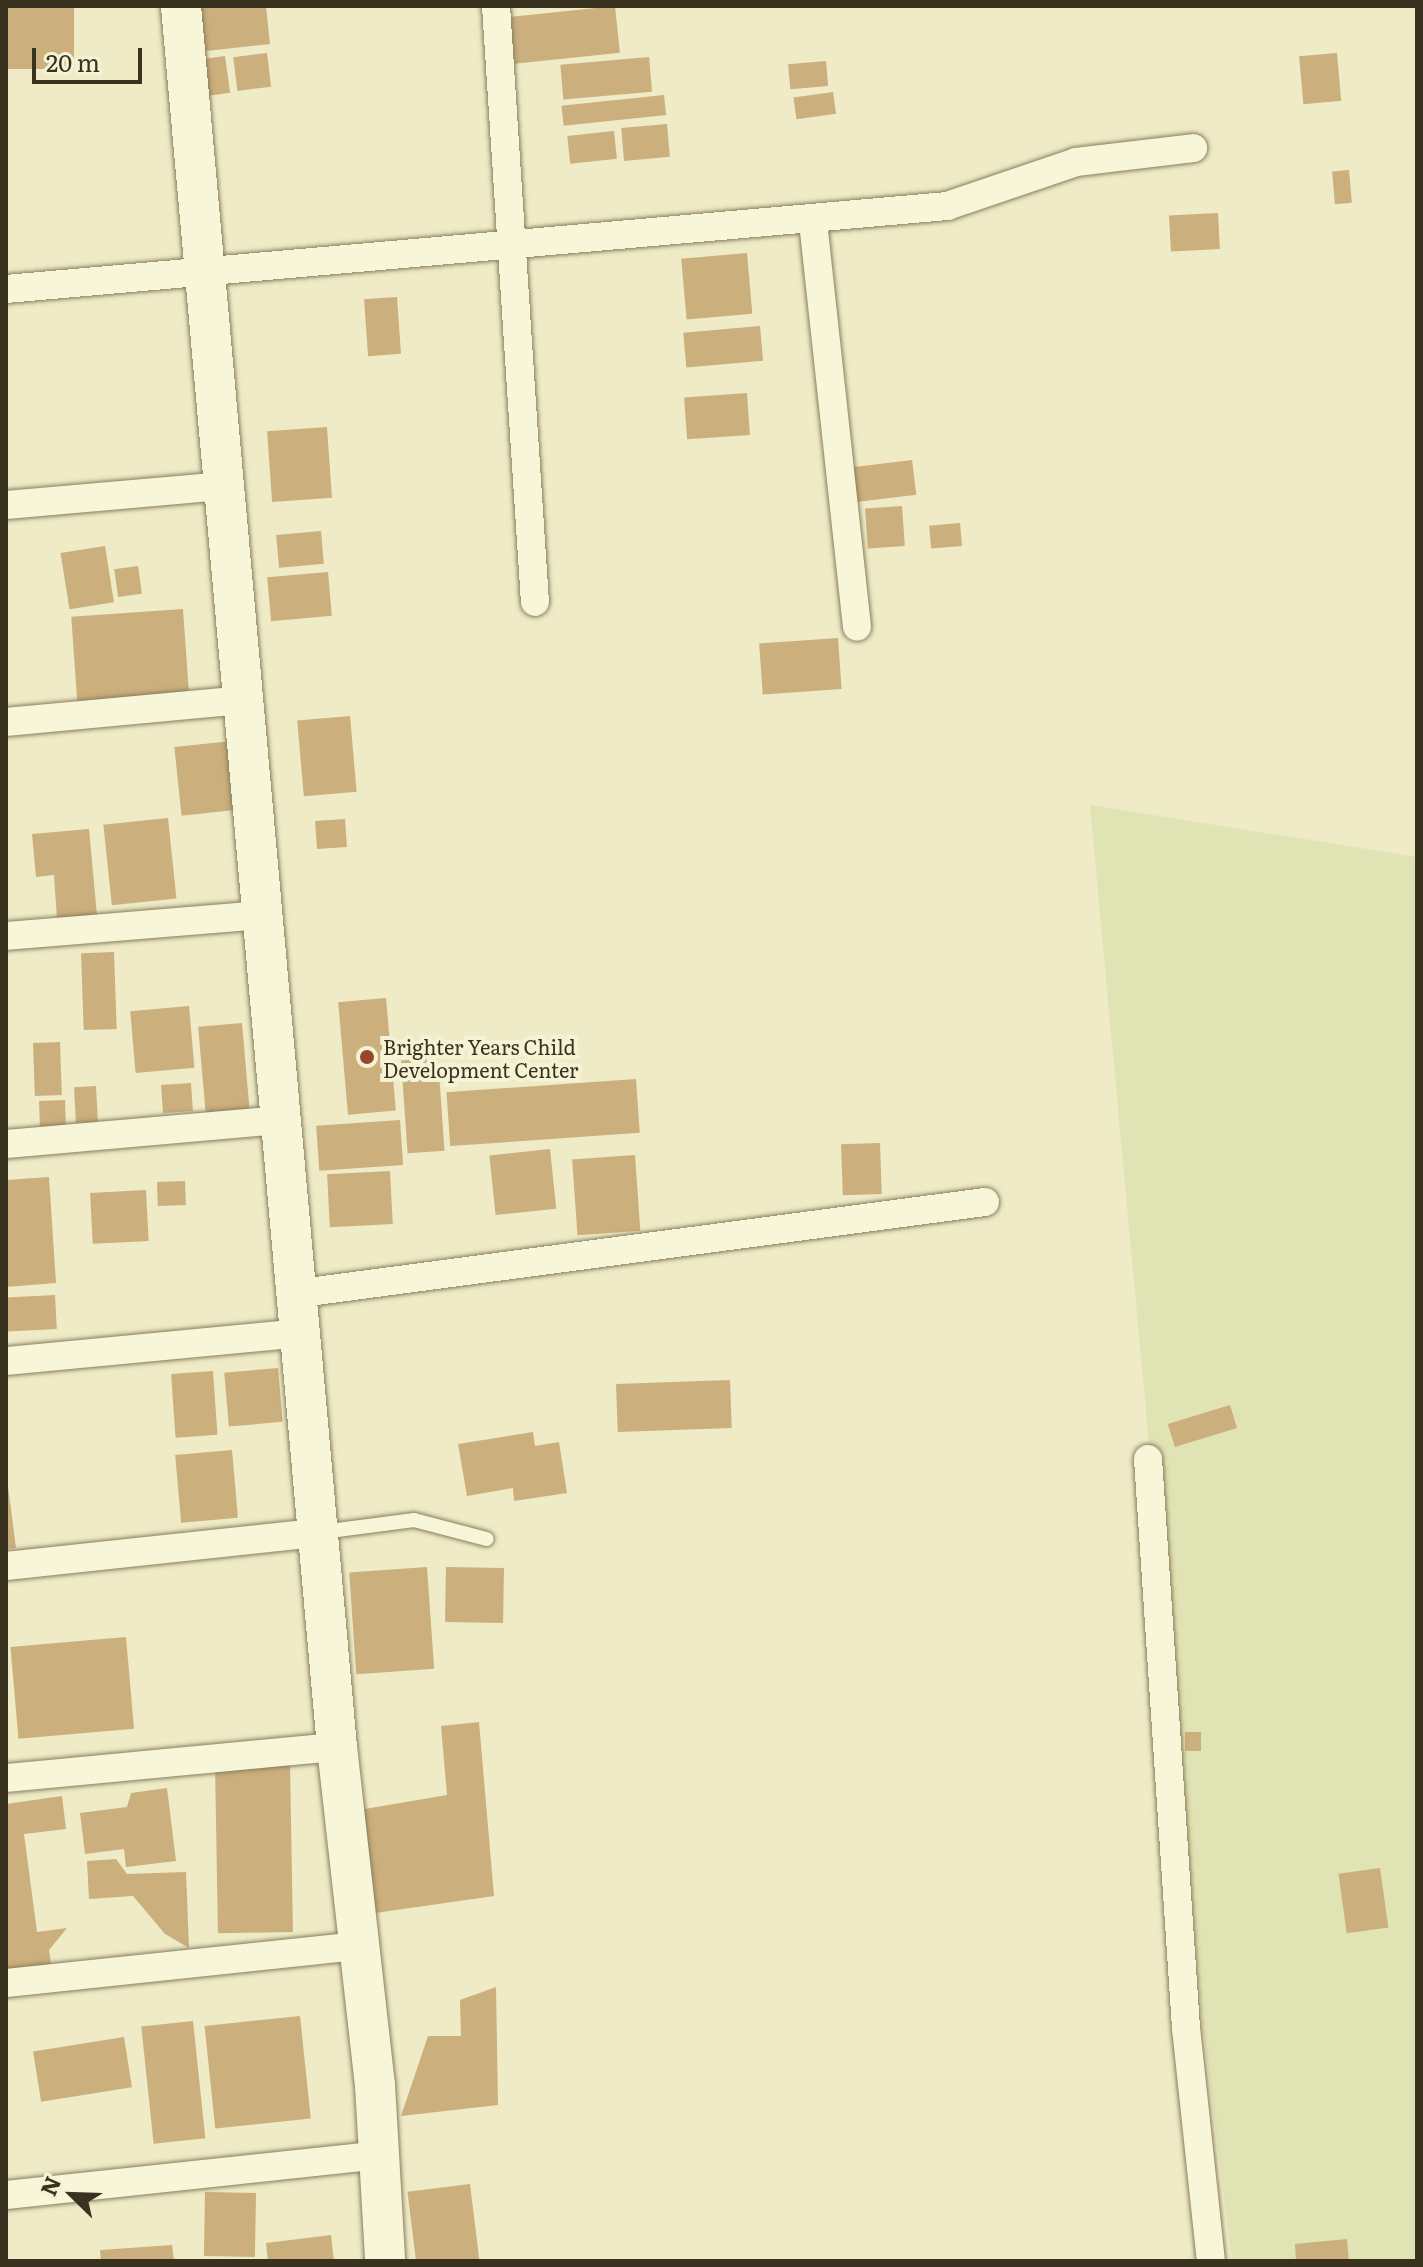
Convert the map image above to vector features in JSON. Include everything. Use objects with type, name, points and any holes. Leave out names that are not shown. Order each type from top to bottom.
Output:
[{"type":"street","points":[[181,6],[244,700],[260,915],[301,1293],[337,1747],[380,2155],[385,2261]]},
{"type":"street","points":[[496,6],[515,244],[535,602]]},
{"type":"street","points":[[6,289],[515,244],[813,222],[968,203],[1076,162],[1193,148]]},
{"type":"street","points":[[813,222],[857,627]]},
{"type":"street","points":[[6,505],[225,486]]},
{"type":"street","points":[[6,722],[244,700]]},
{"type":"street","points":[[6,936],[260,915]]},
{"type":"street","points":[[6,1144],[282,1120]]},
{"type":"street","points":[[301,1293],[985,1202]]},
{"type":"street","points":[[6,1361],[304,1333]]},
{"type":"street","points":[[1148,1459],[1186,2028],[1211,2261]]},
{"type":"street","points":[[6,1566],[322,1532]]},
{"type":"street","points":[[6,1778],[337,1747]]},
{"type":"street","points":[[6,1983],[359,1946]]},
{"type":"street","points":[[6,2195],[380,2155]]},
{"type":"lane","points":[[322,1532],[414,1520],[487,1539]]},
{"type":"green space","points":[[1090,805],[1417,857],[1417,2261],[1232,2261],[1203,2028]]},
{"type":"building","points":[[7,6],[74,6],[74,69],[7,69]]},
{"type":"building","points":[[183,6],[266,6],[270,44],[188,53]]},
{"type":"building","points":[[615,6],[620,53],[514,64],[510,17]]},
{"type":"building","points":[[267,53],[271,87],[237,91],[233,57]]},
{"type":"building","points":[[1337,53],[1341,101],[1303,104],[1299,56]]},
{"type":"building","points":[[225,56],[230,93],[193,98],[187,61]]},
{"type":"building","points":[[649,57],[652,92],[563,100],[560,65]]},
{"type":"building","points":[[826,61],[828,86],[790,89],[788,64]]},
{"type":"building","points":[[833,92],[836,114],[796,119],[793,98]]},
{"type":"building","points":[[664,95],[666,115],[564,126],[562,106]]},
{"type":"building","points":[[667,124],[670,157],[624,161],[621,128]]},
{"type":"building","points":[[614,131],[617,159],[570,164],[567,136]]},
{"type":"building","points":[[1349,170],[1352,203],[1335,204],[1332,171]]},
{"type":"building","points":[[1218,213],[1220,249],[1171,252],[1169,216]]},
{"type":"building","points":[[747,253],[752,314],[687,320],[681,259]]},
{"type":"building","points":[[397,297],[401,354],[368,356],[364,299]]},
{"type":"building","points":[[760,326],[763,361],[686,368],[683,333]]},
{"type":"building","points":[[747,393],[750,435],[687,439],[684,397]]},
{"type":"building","points":[[327,427],[332,498],[272,502],[267,431]]},
{"type":"building","points":[[912,460],[916,495],[855,502],[850,468]]},
{"type":"building","points":[[902,506],[905,546],[868,548],[865,509]]},
{"type":"building","points":[[960,523],[962,546],[931,549],[929,526]]},
{"type":"building","points":[[321,531],[324,564],[279,568],[276,535]]},
{"type":"building","points":[[105,546],[114,602],[69,609],[61,553]]},
{"type":"building","points":[[138,566],[142,594],[118,597],[114,569]]},
{"type":"building","points":[[328,572],[332,616],[271,621],[267,577]]},
{"type":"building","points":[[183,609],[189,696],[77,704],[71,617]]},
{"type":"building","points":[[838,638],[842,689],[763,694],[759,644]]},
{"type":"building","points":[[350,716],[357,792],[304,796],[297,721]]},
{"type":"building","points":[[232,741],[239,810],[182,816],[174,747]]},
{"type":"building","points":[[168,818],[176,899],[112,905],[103,825]]},
{"type":"building","points":[[345,819],[347,847],[317,849],[315,821]]},
{"type":"building","points":[[89,829],[97,915],[57,919],[54,875],[36,877],[32,834]]},
{"type":"building","points":[[114,952],[117,1029],[84,1030],[81,953]]},
{"type":"building","name":"Brighter Years Child Development Center","points":[[386,998],[396,1111],[348,1115],[338,1002]]},
{"type":"building","points":[[189,1006],[194,1068],[136,1073],[130,1011]]},
{"type":"building","points":[[242,1023],[249,1109],[206,1113],[198,1027]]},
{"type":"building","points":[[60,1042],[62,1095],[35,1096],[33,1043]]},
{"type":"building","points":[[438,1058],[444,1151],[408,1153],[401,1061]]},
{"type":"building","points":[[636,1079],[640,1133],[450,1146],[446,1092]]},
{"type":"building","points":[[191,1083],[193,1111],[163,1113],[161,1085]]},
{"type":"building","points":[[96,1086],[98,1122],[76,1123],[74,1087]]},
{"type":"building","points":[[65,1100],[66,1129],[40,1130],[39,1101]]},
{"type":"building","points":[[400,1120],[403,1165],[319,1171],[316,1126]]},
{"type":"building","points":[[880,1143],[882,1194],[843,1195],[841,1144]]},
{"type":"building","points":[[550,1149],[556,1209],[496,1215],[489,1155]]},
{"type":"building","points":[[635,1155],[640,1231],[577,1235],[572,1159]]},
{"type":"building","points":[[390,1171],[393,1224],[330,1227],[327,1174]]},
{"type":"building","points":[[49,1177],[56,1283],[6,1287],[6,1180]]},
{"type":"building","points":[[185,1181],[186,1205],[158,1206],[157,1182]]},
{"type":"building","points":[[146,1190],[149,1241],[93,1244],[90,1193]]},
{"type":"building","points":[[55,1295],[57,1329],[8,1332],[6,1298]]},
{"type":"building","points":[[278,1368],[283,1422],[229,1427],[224,1373]]},
{"type":"building","points":[[213,1371],[217,1435],[176,1438],[171,1374]]},
{"type":"building","points":[[730,1380],[732,1428],[618,1432],[616,1384]]},
{"type":"building","points":[[1230,1405],[1237,1428],[1175,1447],[1168,1424]]},
{"type":"building","points":[[533,1432],[535,1446],[559,1442],[567,1493],[514,1501],[513,1488],[467,1496],[458,1444]]},
{"type":"building","points":[[232,1450],[238,1518],[181,1523],[175,1455]]},
{"type":"building","points":[[6,1471],[16,1548],[6,1549]]},
{"type":"building","points":[[427,1567],[434,1669],[356,1674],[349,1572]]},
{"type":"building","points":[[446,1567],[504,1568],[503,1623],[445,1622]]},
{"type":"building","points":[[126,1637],[134,1729],[18,1739],[10,1647]]},
{"type":"building","points":[[479,1722],[494,1896],[368,1914],[359,1810],[447,1795],[441,1726]]},
{"type":"building","points":[[1185,1732],[1201,1732],[1201,1751],[1185,1751]]},
{"type":"building","points":[[290,1764],[293,1932],[218,1933],[215,1765]]},
{"type":"building","points":[[167,1788],[176,1861],[126,1867],[124,1849],[85,1854],[80,1813],[127,1807],[131,1793]]},
{"type":"building","points":[[62,1796],[66,1829],[24,1834],[37,1932],[67,1928],[49,1950],[52,1970],[6,1976],[6,1804]]},
{"type":"building","points":[[116,1859],[127,1874],[186,1872],[189,1948],[165,1934],[133,1896],[89,1899],[87,1861]]},
{"type":"building","points":[[1380,1868],[1388,1927],[1347,1933],[1338,1874]]},
{"type":"building","points":[[496,1987],[498,2105],[401,2116],[428,2036],[461,2036],[460,2000]]},
{"type":"building","points":[[300,2016],[311,2118],[215,2128],[205,2026]]},
{"type":"building","points":[[193,2021],[205,2138],[154,2144],[141,2026]]},
{"type":"building","points":[[124,2037],[132,2087],[41,2102],[33,2051]]},
{"type":"building","points":[[470,2184],[479,2261],[416,2261],[407,2192]]},
{"type":"building","points":[[205,2192],[256,2193],[255,2257],[204,2256]]},
{"type":"building","points":[[331,2235],[334,2261],[268,2261],[266,2243]]},
{"type":"building","points":[[1347,2239],[1349,2261],[1296,2261],[1295,2244]]},
{"type":"building","points":[[172,2245],[174,2261],[101,2261],[100,2250]]},
{"type":"place","name":"Brighter Years Child Development Center","points":[[367,1057]]}]
